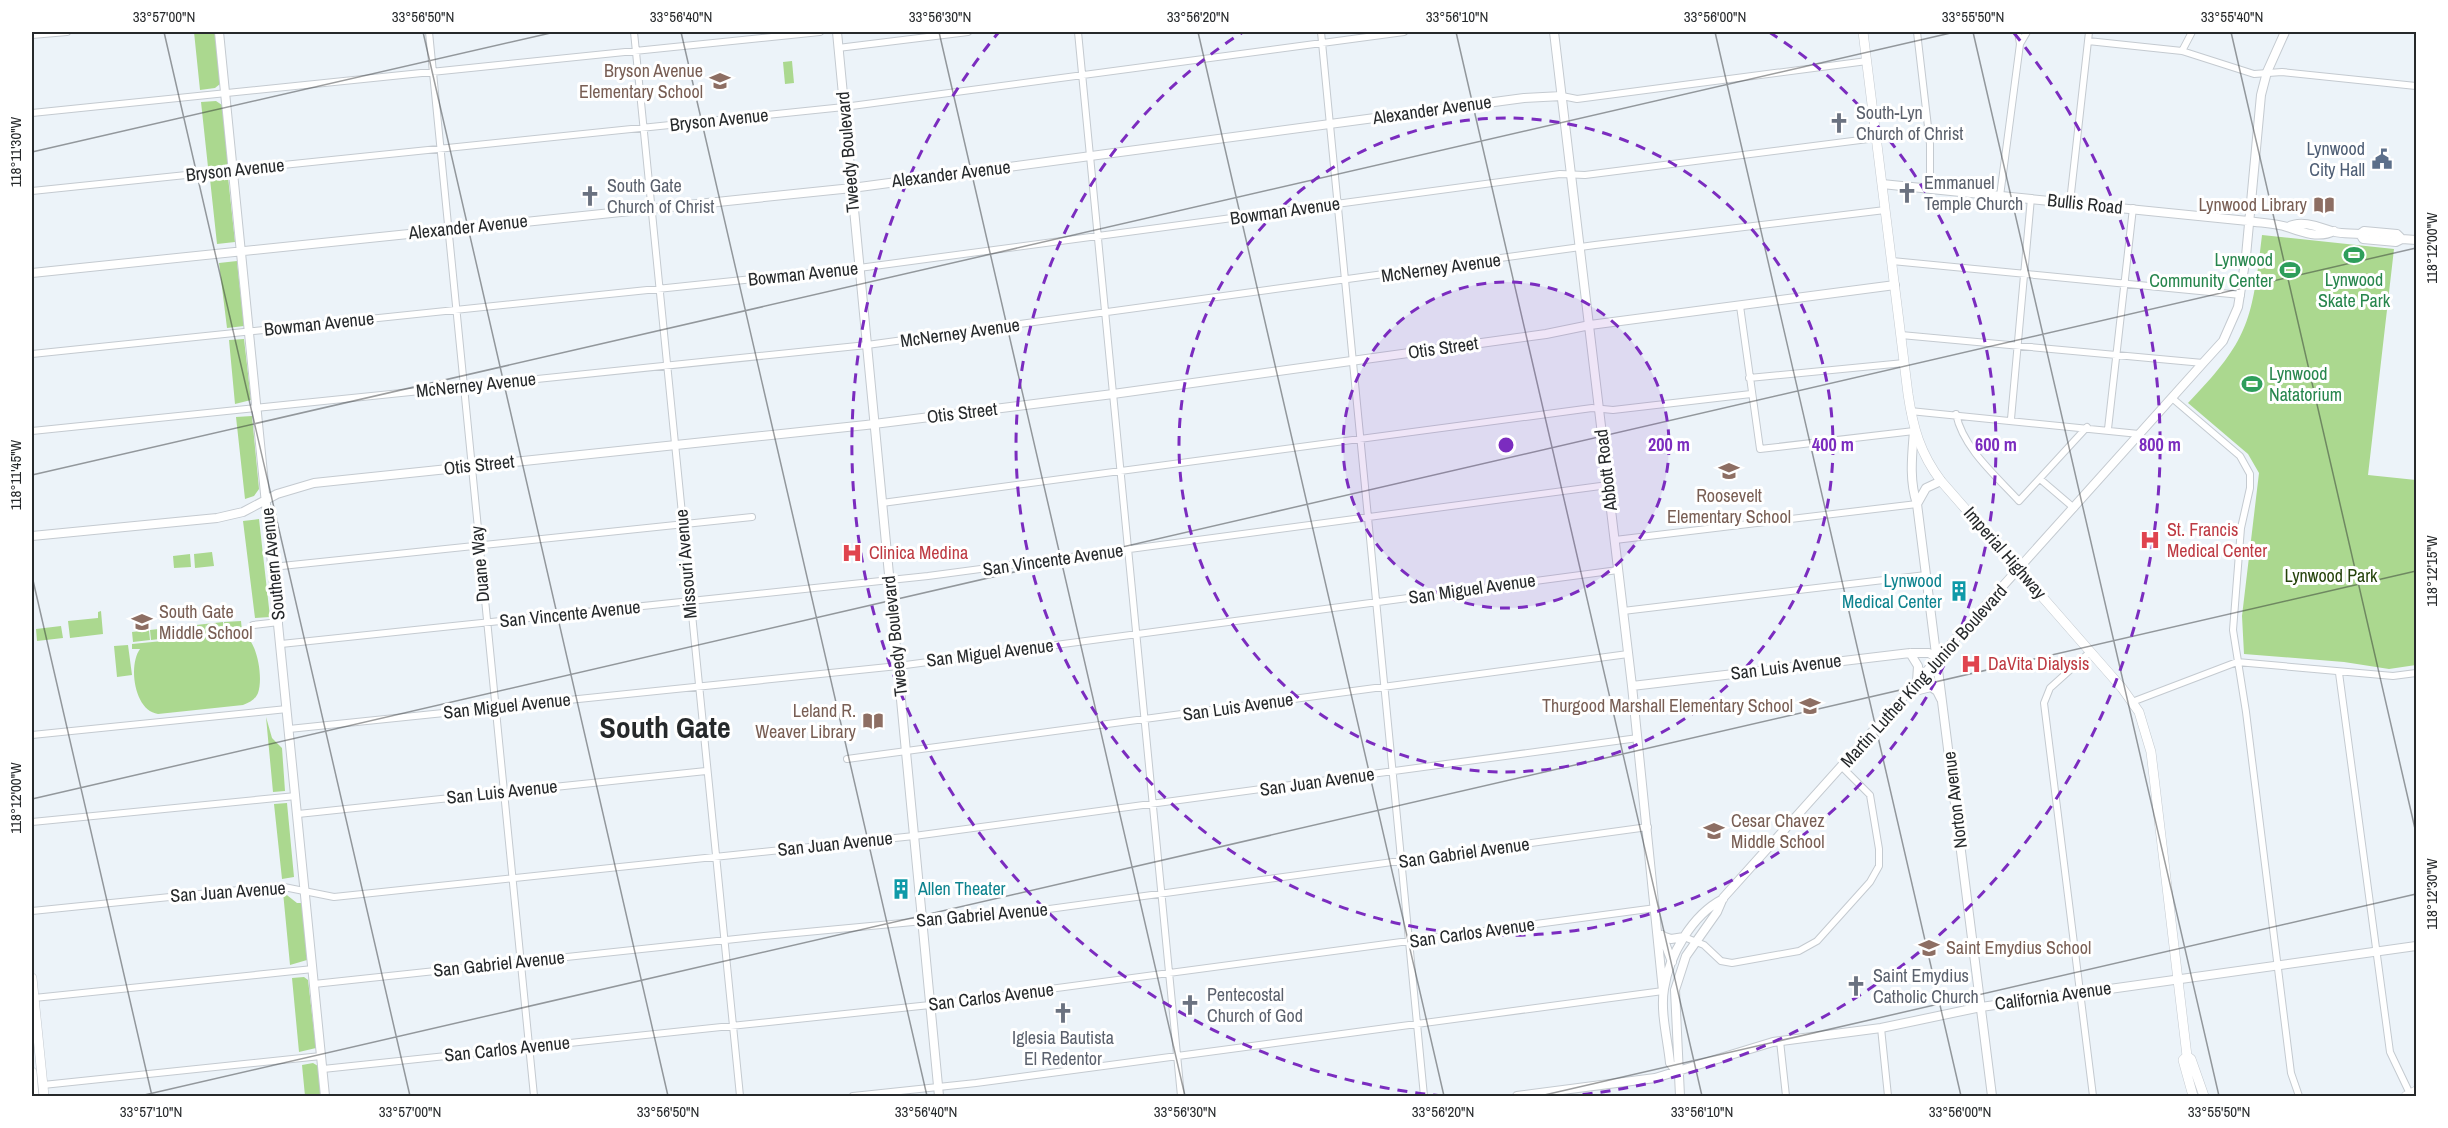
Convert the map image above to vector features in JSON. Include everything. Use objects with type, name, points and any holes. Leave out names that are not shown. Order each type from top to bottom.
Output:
[{"type":"main road","name":"Imperial Highway","points":[[1863,32],[1914,431],[1926,459],[1941,481],[2020,569],[2132,702],[2144,724],[2151,752],[2187,1056],[2191,1059],[2204,1096]]},
{"type":"main road","points":[[32,978],[36,1086],[34,1096]]},
{"type":"main road","name":"Imperial Highway","points":[[2187,1056],[2183,1060],[2193,1096]]},
{"type":"main road","points":[[32,1072],[36,1086],[44,1096]]},
{"type":"street","points":[[32,35],[67,32]]},
{"type":"street","name":"Southern Avenue","points":[[219,32],[326,1096]]},
{"type":"street","name":"Duane Way","points":[[429,32],[534,1096]]},
{"type":"street","name":"Missouri Avenue","points":[[634,32],[740,1096]]},
{"type":"street","points":[[32,113],[820,32]]},
{"type":"street","name":"Tweedy Boulevard","points":[[837,32],[939,1092]]},
{"type":"street","points":[[838,48],[968,32]]},
{"type":"street","points":[[1078,32],[1181,1096]]},
{"type":"street","points":[[1321,32],[1424,1096]]},
{"type":"street","name":"Bryson Avenue","points":[[32,191],[844,107],[1404,32]]},
{"type":"street","name":"Abbott Road","points":[[1554,32],[1638,738],[1657,908],[1663,991]]},
{"type":"street","points":[[1917,32],[1930,144],[1930,188]]},
{"type":"street","points":[[2001,196],[2020,44],[2018,32]]},
{"type":"street","points":[[2020,44],[2027,32]]},
{"type":"street","points":[[2070,202],[2089,32]]},
{"type":"street","points":[[2182,51],[2192,32]]},
{"type":"street","name":"Martin Luther King Junior Boulevard","points":[[1680,1096],[1674,1005],[1680,969],[1723,898],[2020,569],[2203,363],[2229,330],[2241,295],[2259,115],[2267,72],[2286,32]]},
{"type":"street","points":[[2088,41],[2182,51],[2254,74],[2267,72],[2416,86]]},
{"type":"street","name":"Alexander Avenue","points":[[32,273],[852,188],[1542,95],[1577,99],[1867,61]]},
{"type":"street","name":"Bowman Avenue","points":[[32,354],[859,268],[1338,204],[1876,138]]},
{"type":"street","name":"Bullis Road","points":[[1882,184],[2248,221],[2326,235],[2334,231],[2360,234],[2363,239],[2396,242],[2402,239],[2416,240]]},
{"type":"street","points":[[2011,420],[2031,198]]},
{"type":"street","points":[[2108,429],[2133,208]]},
{"type":"street","name":"McNerney Avenue","points":[[32,431],[867,345],[1580,248],[1885,210]]},
{"type":"street","points":[[1892,261],[2241,295]]},
{"type":"street","name":"Otis Street","points":[[32,536],[217,518],[243,512],[277,494],[304,484],[874,423],[1113,394],[1546,334],[1590,325],[1895,285]]},
{"type":"street","points":[[1740,306],[1760,448],[1914,431]]},
{"type":"street","points":[[1901,335],[2203,363]]},
{"type":"street","points":[[1749,378],[1904,363]]},
{"type":"street","points":[[882,503],[1599,409],[1613,410],[1751,394]]},
{"type":"street","points":[[2172,398],[2240,456],[2250,474],[2250,488],[2241,528],[2233,614],[2237,662],[2291,1073],[2299,1096]]},
{"type":"street","points":[[1910,411],[2108,429],[2139,434]]},
{"type":"street","points":[[1956,414],[1958,424],[1971,446],[2019,501],[2087,427]]},
{"type":"street","name":"Norton Avenue","points":[[1914,431],[1911,463],[1913,492],[1917,504],[1938,659],[1992,1096]]},
{"type":"street","points":[[2040,479],[2074,508]]},
{"type":"street","points":[[1615,540],[1917,504],[1926,488],[1941,481]]},
{"type":"street","name":"San Vincente Avenue","points":[[281,645],[890,580],[1608,485]]},
{"type":"street","points":[[272,567],[753,517]]},
{"type":"street","name":"San Miguel Avenue","points":[[289,729],[898,666],[1618,570]]},
{"type":"street","points":[[1623,611],[1926,575]]},
{"type":"street","points":[[253,625],[279,622]]},
{"type":"street","points":[[2090,652],[2050,688],[2044,703],[2093,1096]]},
{"type":"street","points":[[1910,653],[1918,666],[1916,683]]},
{"type":"street","name":"San Luis Avenue","points":[[1632,686],[1910,653],[1929,653],[1938,659]]},
{"type":"street","name":"San Luis Avenue","points":[[847,759],[1628,654]]},
{"type":"street","points":[[2132,702],[2237,662],[2339,673],[2393,676],[2416,673]]},
{"type":"street","points":[[2339,673],[2390,1052],[2411,1095]]},
{"type":"street","points":[[1905,695],[1921,687],[1931,687],[1940,697],[1944,713]]},
{"type":"street","points":[[32,735],[287,709]]},
{"type":"street","name":"San Juan Avenue","points":[[32,911],[256,887],[287,886],[334,897],[914,836],[1638,738]]},
{"type":"street","points":[[1662,936],[1671,939],[1684,937],[1696,941],[1726,962],[1799,951],[1816,941],[1870,882],[1876,874],[1880,858],[1872,800],[1867,791],[1842,767]]},
{"type":"street","name":"San Luis Avenue","points":[[297,814],[706,771]]},
{"type":"street","points":[[32,822],[296,796]]},
{"type":"street","name":"San Gabriel Avenue","points":[[314,984],[723,940],[974,919],[1648,827]]},
{"type":"street","name":"Martin Luther King Junior Boulevard","points":[[1678,1073],[1670,1064],[1663,991],[1671,961],[1684,937],[1712,904],[1723,898]]},
{"type":"street","name":"Abbott Road","points":[[1657,908],[1662,936],[1671,961],[1680,969]]},
{"type":"street","name":"San Carlos Avenue","points":[[323,1069],[930,1005],[1657,908]]},
{"type":"street","name":"California Avenue","points":[[1517,1096],[1678,1073],[1780,1041],[1881,1028],[1981,1007],[2416,946]]},
{"type":"street","points":[[34,998],[313,969]]},
{"type":"street","points":[[853,1096],[939,1092],[1177,1056],[1663,991]]},
{"type":"street","points":[[1881,1028],[1888,1096]]},
{"type":"street","points":[[1780,1041],[1786,1096]]},
{"type":"street","points":[[36,1086],[321,1056]]},
{"type":"green space","points":[[194,32],[215,32],[220,84],[215,88],[200,90]]},
{"type":"green space","points":[[792,61],[794,83],[785,84],[783,62]]},
{"type":"green space","points":[[216,101],[222,105],[228,165],[208,167],[201,102]]},
{"type":"green space","points":[[228,177],[235,242],[217,244],[210,179]]},
{"type":"green space","name":"Lynwood Park","points":[[2262,235],[2394,249],[2368,475],[2416,480],[2416,665],[2389,669],[2344,662],[2244,654],[2242,616],[2259,473],[2248,454],[2188,403],[2224,362],[2244,328],[2255,289]]},
{"type":"green space","points":[[237,261],[244,326],[227,328],[219,263]]},
{"type":"green space","points":[[244,339],[251,400],[235,404],[229,340]]},
{"type":"green space","points":[[252,416],[259,489],[254,496],[245,499],[236,417]]},
{"type":"green space","points":[[259,519],[270,617],[255,618],[243,521]]},
{"type":"green space","points":[[212,552],[214,566],[195,568],[194,554]]},
{"type":"green space","points":[[190,554],[191,567],[174,568],[173,556]]},
{"type":"green space","points":[[101,611],[103,634],[70,638],[68,621],[98,618],[98,612]]},
{"type":"green space","points":[[241,621],[242,631],[225,632],[224,622]]},
{"type":"green space","points":[[223,622],[224,632],[207,634],[205,624]]},
{"type":"green space","points":[[205,624],[206,634],[188,636],[187,626]]},
{"type":"green space","points":[[61,626],[63,638],[37,641],[36,629]]},
{"type":"green space","points":[[186,626],[187,636],[170,638],[169,628]]},
{"type":"green space","points":[[167,628],[168,638],[151,640],[150,630]]},
{"type":"green space","points":[[149,630],[150,640],[133,642],[132,632]]},
{"type":"green space","points":[[254,632],[254,636],[248,638],[257,656],[260,680],[258,693],[252,700],[243,705],[158,714],[143,705],[134,676],[136,656],[140,649],[132,649],[132,644]]},
{"type":"green space","points":[[128,645],[132,675],[117,677],[114,646]]},
{"type":"green space","points":[[266,717],[272,738],[282,748],[285,791],[273,792]]},
{"type":"green space","points":[[287,803],[294,877],[282,879],[274,804]]},
{"type":"green space","points":[[283,892],[297,903],[301,903],[303,910],[307,960],[290,965]]},
{"type":"green space","points":[[304,977],[308,980],[316,1048],[299,1052],[292,978]]},
{"type":"green space","points":[[313,1063],[318,1066],[321,1096],[305,1096],[302,1065]]},
{"type":"place","name":"Bryson Avenue Elementary School","points":[[720,81]]},
{"type":"place","name":"South-Lyn Church of Christ","points":[[1839,123]]},
{"type":"place","name":"Lynwood City Hall","points":[[2382,159]]},
{"type":"place","name":"Emmanuel Temple Church","points":[[1907,193]]},
{"type":"place","name":"South Gate Church of Christ","points":[[590,196]]},
{"type":"place","name":"Lynwood Library","points":[[2324,205]]},
{"type":"place","name":"Lynwood Skate Park","points":[[2354,255]]},
{"type":"place","name":"Lynwood Community Center","points":[[2290,270]]},
{"type":"place","name":"Lynwood Natatorium","points":[[2252,384]]},
{"type":"place","name":"Roosevelt Elementary School","points":[[1729,471]]},
{"type":"place","name":"St. Francis Medical Center","points":[[2150,540]]},
{"type":"place","name":"Clinica Medina","points":[[852,553]]},
{"type":"place","name":"Lynwood Medical Center","points":[[1959,591]]},
{"type":"place","name":"South Gate Middle School","points":[[142,622]]},
{"type":"place","name":"DaVita Dialysis","points":[[1971,664]]},
{"type":"place","name":"Thurgood Marshall Elementary School","points":[[1810,706]]},
{"type":"place","name":"Leland R. Weaver Library","points":[[873,721]]},
{"type":"place","name":"Cesar Chavez Middle School","points":[[1714,831]]},
{"type":"place","name":"Allen Theater","points":[[901,889]]},
{"type":"place","name":"Saint Emydius School","points":[[1929,948]]},
{"type":"place","name":"Saint Emydius Catholic Church","points":[[1856,986]]},
{"type":"place","name":"Pentecostal Church of God","points":[[1190,1005]]},
{"type":"place","name":"Iglesia Bautista El Redentor","points":[[1063,1013]]},
{"type":"district","name":"South Gate","points":[[665,728]]}]
